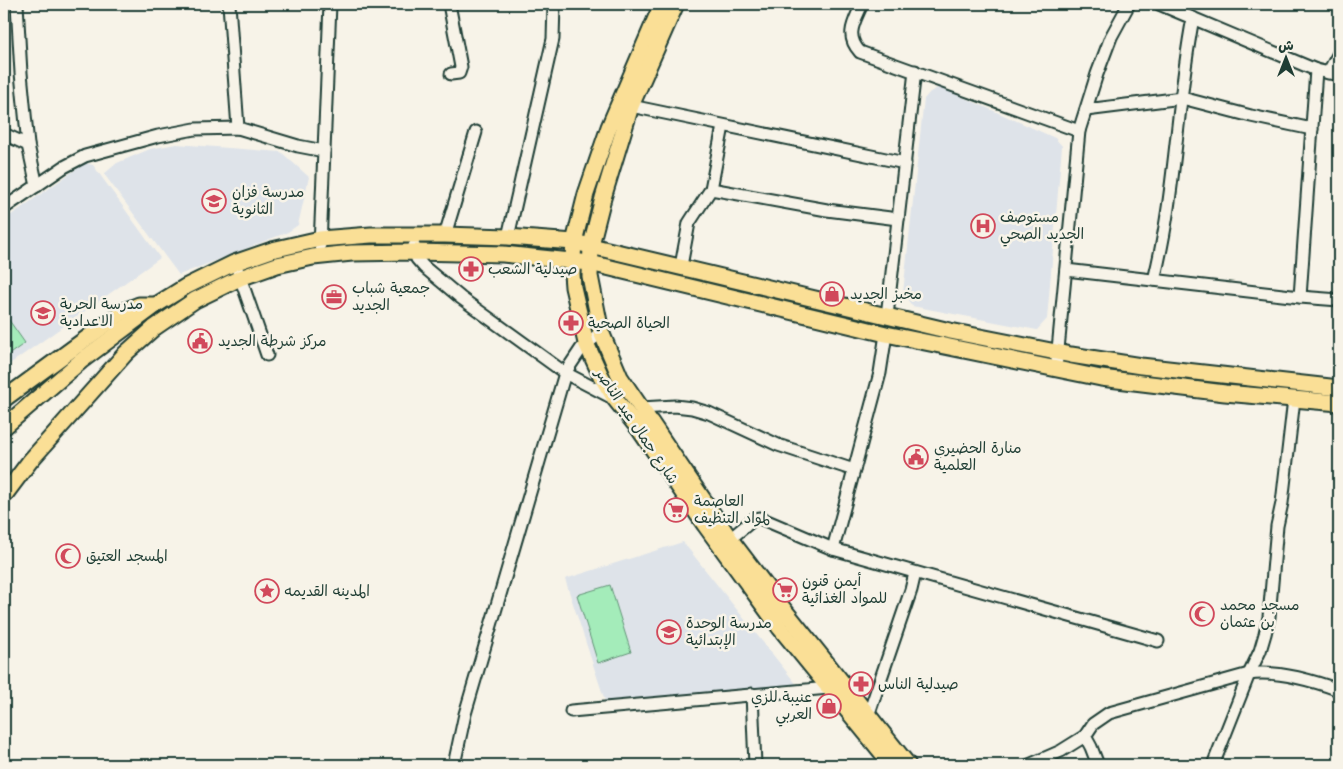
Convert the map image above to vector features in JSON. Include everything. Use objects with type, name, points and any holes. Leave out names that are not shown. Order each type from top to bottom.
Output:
[{"type":"main road","name":"شارع جمال عبد الناصر","points":[[676,4],[631,106],[591,245],[592,291],[601,332],[620,377],[730,538],[908,765]]},
{"type":"main road","name":"شارع جمال عبد الناصر","points":[[658,7],[609,127],[586,194],[574,242],[572,260],[573,287],[586,343],[601,376],[615,399],[639,429],[705,525],[780,628],[892,765]]},
{"type":"main road","points":[[4,427],[81,361],[156,305],[185,287],[234,262],[272,250],[320,239],[371,235],[508,237],[574,242],[950,331],[1058,352],[1141,366],[1339,388]]},
{"type":"main road","points":[[4,491],[126,353],[154,328],[195,300],[240,278],[277,265],[352,253],[503,254],[590,262],[886,334],[1056,370],[1137,383],[1339,402]]},
{"type":"main road","points":[[4,399],[124,311],[139,305],[156,305]]},
{"type":"street","points":[[17,4],[28,145],[37,186]]},
{"type":"street","points":[[228,4],[238,128]]},
{"type":"street","points":[[320,257],[330,4]]},
{"type":"street","points":[[449,4],[462,67],[458,73],[451,74]]},
{"type":"street","points":[[508,237],[553,38],[554,4]]},
{"type":"street","points":[[862,4],[851,35],[855,46],[860,52],[1079,131]]},
{"type":"street","points":[[1056,370],[1079,131],[1111,37],[1129,4]]},
{"type":"street","points":[[1159,4],[1316,70],[1334,74],[1339,53]]},
{"type":"street","points":[[658,7],[665,28]]},
{"type":"street","points":[[1154,280],[1166,229],[1186,56],[1193,18]]},
{"type":"street","points":[[1300,297],[1316,70]]},
{"type":"street","points":[[887,316],[915,71]]},
{"type":"street","points":[[1086,110],[1182,98],[1251,116],[1312,129]]},
{"type":"street","points":[[631,106],[905,163]]},
{"type":"street","points":[[681,266],[689,223],[711,188],[723,126]]},
{"type":"street","points":[[4,208],[74,161],[101,150],[195,129],[238,128],[298,146],[324,151]]},
{"type":"street","points":[[445,235],[476,132]]},
{"type":"street","points":[[4,134],[28,145]]},
{"type":"street","points":[[711,188],[827,210],[898,219]]},
{"type":"street","points":[[413,235],[414,252],[417,259],[461,298],[565,372],[615,399]]},
{"type":"street","points":[[234,262],[267,355]]},
{"type":"street","points":[[1066,270],[1339,300]]},
{"type":"street","points":[[454,765],[465,714],[565,372],[586,343],[601,332]]},
{"type":"street","points":[[833,549],[880,373],[886,334]]},
{"type":"street","points":[[1213,765],[1260,650],[1269,617],[1277,526],[1282,503],[1294,399]]},
{"type":"street","points":[[641,408],[675,406],[692,408],[709,413],[778,445],[854,470]]},
{"type":"street","points":[[730,538],[756,517],[833,549],[914,574],[1158,641]]},
{"type":"street","points":[[868,716],[911,590],[914,574]]},
{"type":"street","points":[[1029,765],[1061,751],[1085,736],[1093,724],[1109,713],[1249,674],[1262,672],[1339,690]]},
{"type":"street","points":[[571,711],[828,688]]},
{"type":"street","points":[[752,694],[755,765]]},
{"type":"street","points":[[1085,736],[1098,765]]},
{"type":"shaded area","name":"مستوصف الجديد الصحي","points":[[940,87],[1055,138],[1062,146],[1047,319],[1037,330],[912,306],[903,293],[924,99],[930,92]]},
{"type":"shaded area","name":"مدرسة فزان الثانوية","points":[[176,144],[281,152],[309,177],[298,225],[288,232],[179,275],[104,174],[117,163],[150,149]]},
{"type":"shaded area","name":"مدرسة الحرية الاعدادية","points":[[85,163],[93,165],[160,258],[4,368],[4,220]]},
{"type":"shaded area","name":"مدرسة الوحدة الإبتدائية","points":[[683,542],[797,685],[606,704],[565,579]]},
{"type":"green space","points":[[4,313],[25,343],[4,358]]},
{"type":"green space","points":[[610,585],[631,652],[598,663],[577,595]]},
{"type":"place","name":"مدرسة فزان الثانوية","points":[[214,201]]},
{"type":"place","name":"مستوصف الجديد الصحي","points":[[983,226]]},
{"type":"place","name":"صيدلية الشعب","points":[[471,269]]},
{"type":"place","name":"مخبز الجديد","points":[[832,294]]},
{"type":"place","name":"جمعية شباب الجديد","points":[[334,297]]},
{"type":"place","name":"مدرسة الحرية الاعدادية","points":[[43,313]]},
{"type":"place","name":"الحياة الصحية","points":[[571,323]]},
{"type":"place","name":"مركز شرطة الجديد","points":[[200,341]]},
{"type":"place","name":"منارة الحضيري العلمية","points":[[916,457]]},
{"type":"place","name":"العاصمة لمواد التنظيف","points":[[676,510]]},
{"type":"place","name":"المسجد العتيق","points":[[68,556]]},
{"type":"place","name":"أيمن قنون للمواد الغذائية","points":[[785,590]]},
{"type":"place","name":"المدينه القديمه","points":[[267,591]]},
{"type":"place","name":"مسجد محمد بن عثمان","points":[[1202,614]]},
{"type":"place","name":"مدرسة الوحدة الإبتدائية","points":[[669,632]]},
{"type":"place","name":"صيدلية الناس","points":[[861,684]]},
{"type":"place","name":"عنيبة للزي العربي","points":[[829,706]]}]
